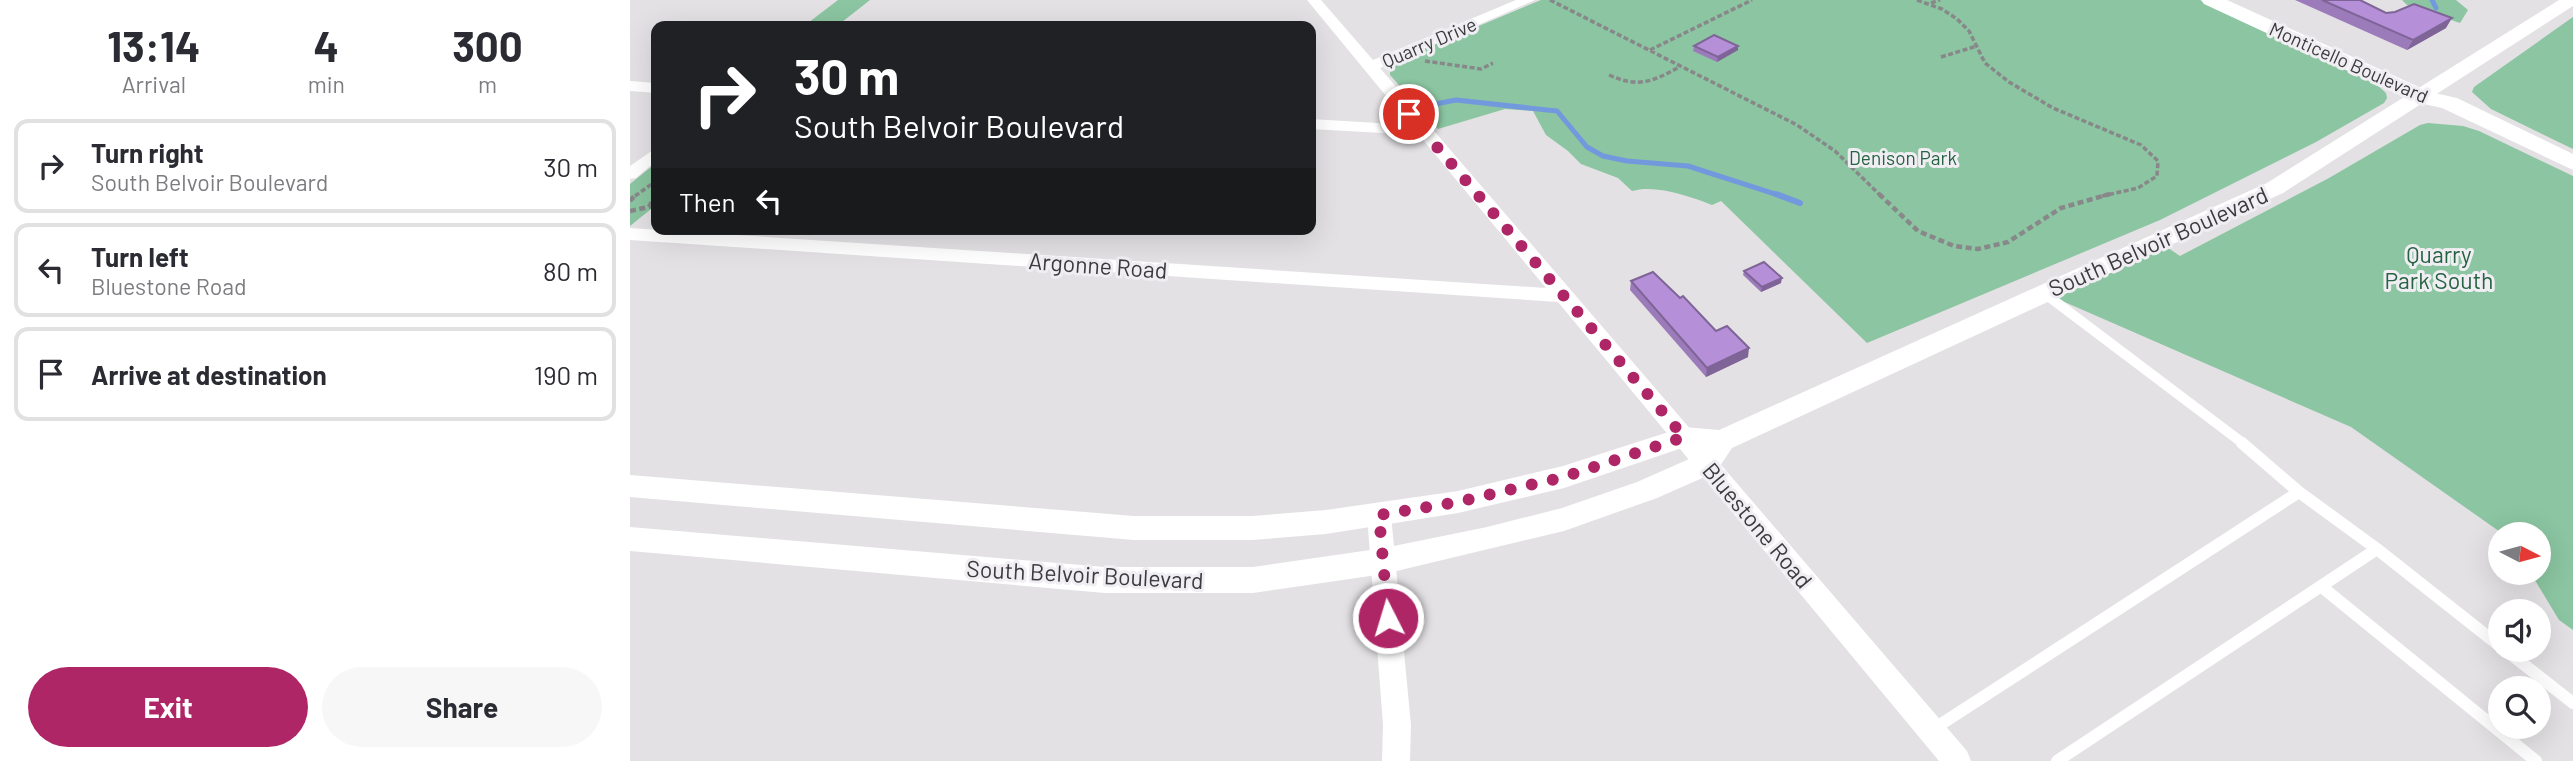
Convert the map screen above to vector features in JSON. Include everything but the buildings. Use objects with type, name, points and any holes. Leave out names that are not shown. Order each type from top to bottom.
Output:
[{"type":"main road","name":"Monticello Boulevard","points":[[2211,0],[2435,96]]},
{"type":"main road","name":"Monticello Boulevard","points":[[2246,0],[2573,163]]},
{"type":"street","points":[[1314,0],[1684,437]]},
{"type":"street","name":"Quarry Drive","points":[[1369,67],[1528,0]]},
{"type":"street","name":"South Belvoir Boulevard","points":[[630,539],[1105,580],[1254,580],[1384,561],[1564,519],[1647,490],[1714,452],[2044,293],[2275,188],[2435,96],[2571,0]]},
{"type":"street","points":[[630,86],[651,88]]},
{"type":"street","points":[[1316,124],[1422,130]]},
{"type":"street","points":[[630,174],[651,157]]},
{"type":"street","name":"Argonne Road","points":[[630,234],[1565,296]]},
{"type":"street","name":"South Belvoir Boulevard","points":[[630,486],[1134,528],[1252,528],[1379,515],[1458,502],[1552,480],[1684,437],[1714,452]]},
{"type":"street","name":"Bluestone Road","points":[[1714,452],[1957,761]]},
{"type":"street","points":[[1379,515],[1397,725],[1396,761]]},
{"type":"lane","points":[[2044,293],[2235,436],[2299,492],[2377,549],[2488,637]]},
{"type":"lane","points":[[1932,731],[2299,492]]},
{"type":"lane","points":[[2056,761],[2377,549]]},
{"type":"lane","points":[[2322,587],[2536,761]]},
{"type":"lane","points":[[2520,662],[2573,703]]},
{"type":"path","points":[[1550,0],[1769,110],[1817,138],[1856,170],[1917,230],[1954,246],[1978,249],[2008,242],[2061,208],[2091,198],[2138,188],[2157,176],[2158,160],[2144,146],[2074,119],[2044,103],[1983,61],[1972,36],[1957,18],[1917,0]]},
{"type":"path","points":[[1649,50],[1752,0]]},
{"type":"path","points":[[1930,4],[1940,0]]},
{"type":"path","points":[[1941,57],[1977,46]]},
{"type":"path","points":[[1422,61],[1481,69],[1493,63]]},
{"type":"path","points":[[1609,75],[1627,83],[1642,85],[1680,66]]},
{"type":"path","points":[[630,211],[649,207],[651,203]]},
{"type":"green space","points":[[838,0],[870,0],[843,21],[811,21]]},
{"type":"green space","name":"Denison Park","points":[[1541,0],[2200,0],[2376,84],[2386,93],[2387,98],[2384,103],[2316,142],[2160,220],[1867,343],[1721,201],[1712,205],[1662,190],[1632,191],[1618,178],[1581,164],[1546,135],[1533,111],[1505,109],[1438,129],[1390,75],[1390,68],[1400,59]]},
{"type":"green space","points":[[2402,0],[2456,0],[2468,10],[2460,23],[2407,5]]},
{"type":"green space","points":[[2573,17],[2573,149],[2491,109],[2472,92],[2474,87]]},
{"type":"green space","name":"Quarry Park South","points":[[2428,123],[2463,126],[2479,131],[2573,176],[2573,630],[2559,620],[2551,607],[2551,599],[2546,599],[2538,585],[2552,584],[2552,522],[2488,523],[2351,427],[2044,293],[2158,241],[2180,256],[2329,178],[2420,125]]},
{"type":"green space","points":[[651,167],[651,209],[630,226],[630,184]]},
{"type":"waterway","points":[[2432,0],[2436,8]]},
{"type":"waterway","points":[[1430,105],[1456,100],[1557,111],[1587,147],[1603,156],[1627,161],[1688,166],[1781,196]]},
{"type":"waterway","points":[[1776,194],[1800,203]]},
{"type":"route","points":[[1388,618],[1379,515],[1458,502],[1564,477],[1684,437],[1409,114]]}]
